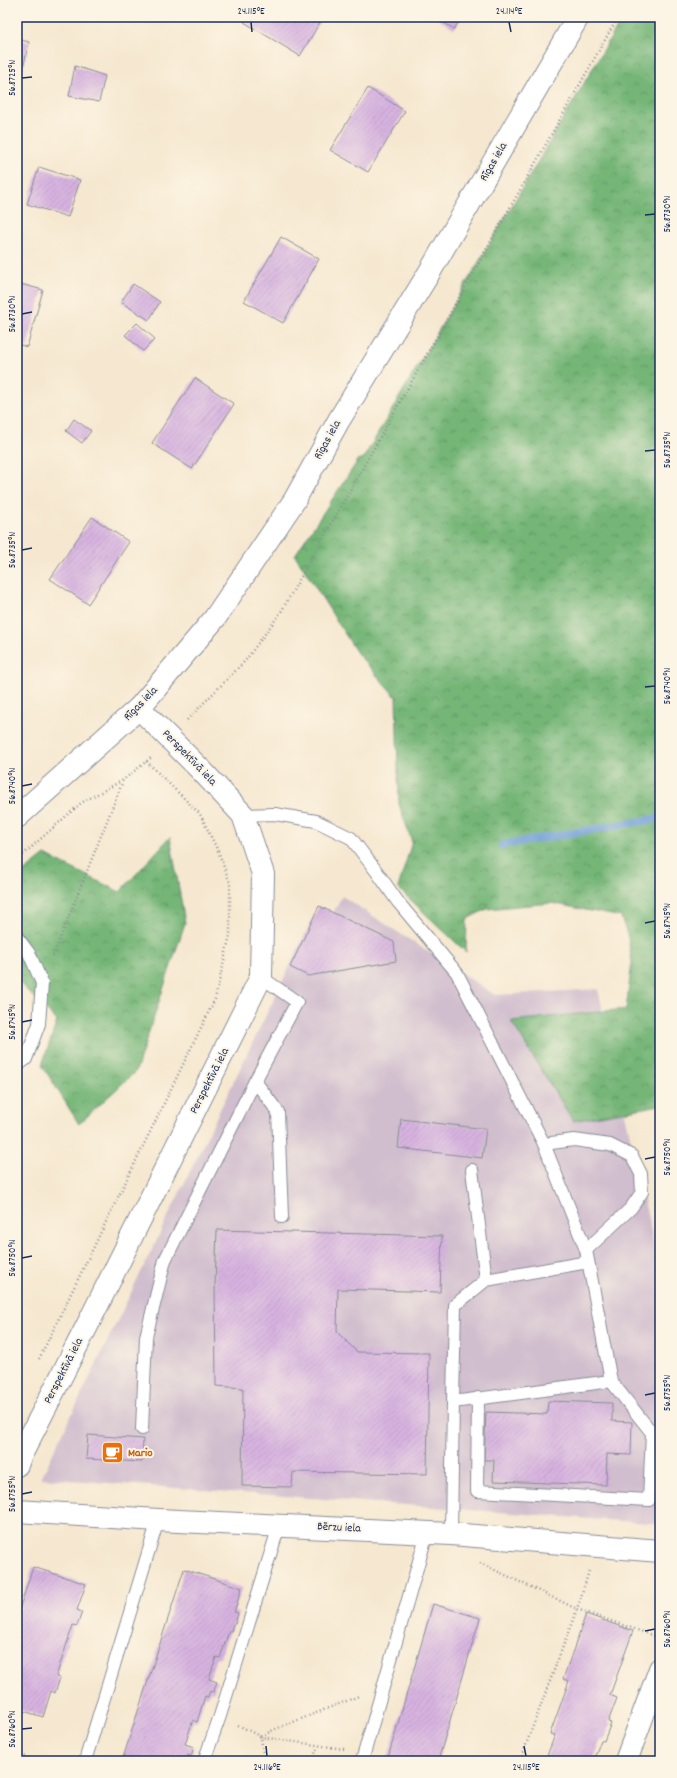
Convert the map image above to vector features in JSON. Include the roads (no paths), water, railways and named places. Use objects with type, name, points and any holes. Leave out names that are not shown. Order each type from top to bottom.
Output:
[{"type":"street","name":"Rīgas iela","points":[[17,817],[140,708],[215,618],[294,501],[339,420],[429,273],[578,17]]},
{"type":"street","name":"Perspektīvā iela","points":[[17,1465],[261,977],[263,874],[243,815],[140,708]]},
{"type":"street","name":"Bērzu iela","points":[[17,1511],[158,1520],[451,1534],[660,1551]]},
{"type":"street","points":[[626,1761],[660,1669]]},
{"type":"lane","points":[[243,815],[275,814],[316,821],[351,838],[378,872],[398,902],[457,973],[544,1144],[586,1250],[611,1381],[652,1433],[649,1500],[477,1491],[478,1398]]},
{"type":"lane","points":[[17,937],[30,953],[42,983],[39,1024],[26,1059],[17,1066]]},
{"type":"lane","points":[[142,1429],[146,1337],[165,1260],[255,1081],[297,1002],[261,977]]},
{"type":"lane","points":[[255,1081],[278,1112],[282,1217]]},
{"type":"lane","points":[[544,1144],[574,1140],[610,1145],[632,1156],[641,1174],[642,1192],[631,1208],[586,1250]]},
{"type":"lane","points":[[472,1170],[486,1280]]},
{"type":"lane","points":[[451,1534],[455,1305],[486,1280],[588,1262]]},
{"type":"lane","points":[[453,1402],[611,1381]]},
{"type":"lane","points":[[85,1761],[158,1520]]},
{"type":"lane","points":[[204,1761],[220,1716],[279,1526]]},
{"type":"lane","points":[[363,1757],[427,1533]]},
{"type":"waterway","points":[[502,845],[660,818]]},
{"type":"place","name":"Mario","points":[[112,1453]]}]
